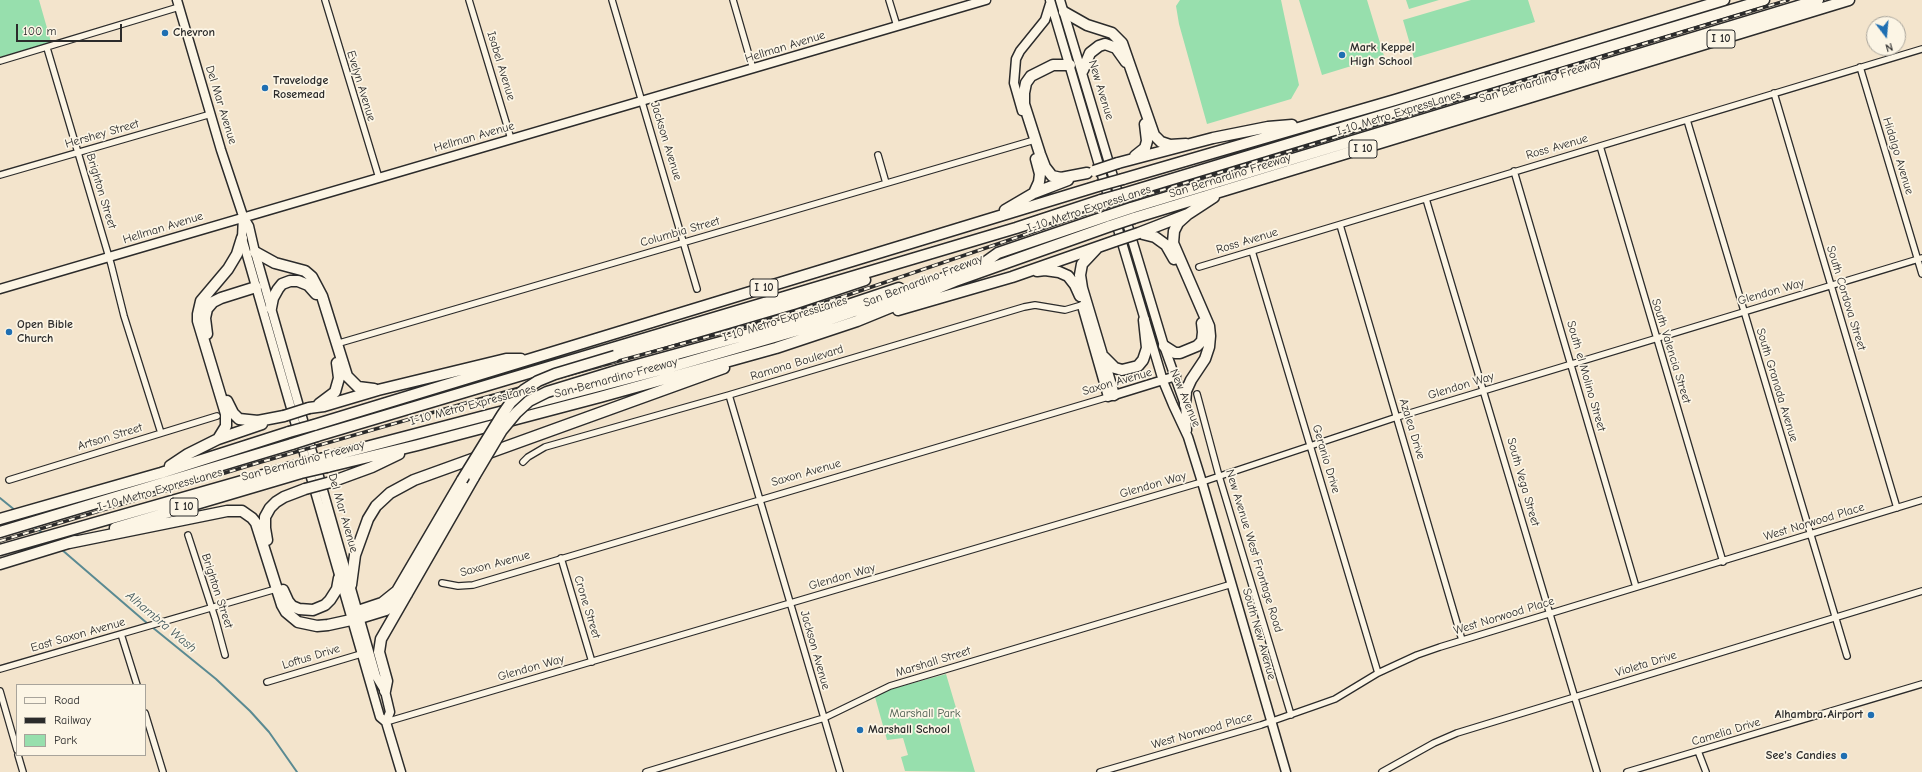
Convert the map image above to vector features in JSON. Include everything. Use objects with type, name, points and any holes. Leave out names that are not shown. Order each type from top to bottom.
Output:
[{"type":"highway","name":"San Bernardino Freeway","points":[[4,518],[161,473],[289,432],[720,302],[997,216],[1312,124],[1724,0]]},
{"type":"highway","name":"I-10 Metro ExpressLanes","points":[[0,532],[1016,228],[1102,200],[1764,0]]},
{"type":"highway","name":"I-10 Metro ExpressLanes","points":[[0,550],[664,369],[802,329],[872,305],[984,263],[998,254],[1131,208],[1818,0]]},
{"type":"highway","name":"San Bernardino Freeway","points":[[325,462],[418,445],[776,348],[857,321],[955,281],[1134,218],[1849,0]]},
{"type":"highway","points":[[1064,12],[1087,25],[1112,33],[1122,43],[1126,49],[1154,135],[1161,142],[1170,145],[1186,144]]},
{"type":"highway","points":[[1083,70],[1090,53],[1099,46],[1105,44],[1116,48],[1123,57],[1127,66],[1145,122],[1148,141],[1145,148],[1139,154],[1118,163]]},
{"type":"highway","points":[[1070,65],[1053,66],[1031,76],[1026,83],[1024,104],[1042,160],[1052,176],[1061,178],[1090,172]]},
{"type":"highway","points":[[997,216],[1034,193],[1118,163],[1186,144],[1268,127],[1312,124]]},
{"type":"highway","points":[[1031,141],[1040,174],[1040,182],[1034,193]]},
{"type":"highway","points":[[857,321],[943,298],[1025,273],[1115,240],[1139,233],[1188,214],[1200,208],[1220,193]]},
{"type":"highway","points":[[1185,405],[1186,391],[1191,380],[1205,359],[1209,347],[1210,336],[1209,326],[1173,243],[1174,231],[1178,223],[1188,214]]},
{"type":"highway","points":[[357,616],[382,603],[396,591],[510,402],[538,381],[555,374],[793,304],[1016,228]]},
{"type":"highway","points":[[1139,233],[1155,237],[1166,244],[1201,320],[1203,332],[1202,341],[1197,346],[1180,353],[1175,353],[1164,346]]},
{"type":"highway","points":[[218,439],[226,426],[226,414],[198,321],[198,314],[201,301],[228,269],[237,254],[242,238]]},
{"type":"highway","points":[[1102,245],[1089,255],[1082,264],[1080,275],[1082,288],[1104,357],[1111,396]]},
{"type":"highway","points":[[255,252],[274,263],[305,271],[312,278],[322,296],[344,371],[350,381],[358,387],[378,390]]},
{"type":"highway","points":[[385,691],[387,681],[379,652],[381,639],[502,430],[516,413],[529,401],[547,392],[619,370],[815,316],[998,254]]},
{"type":"highway","points":[[1025,273],[1044,270],[1059,272],[1068,276],[1079,292],[1082,305]]},
{"type":"highway","points":[[161,473],[188,454],[218,439],[309,408],[322,402],[335,392],[339,378],[338,366],[316,294],[308,285],[298,281],[290,281],[282,284],[278,289],[273,298],[271,308]]},
{"type":"highway","points":[[256,287],[213,302],[207,310],[205,318],[206,330],[225,397],[233,413],[239,418],[248,421],[258,421],[284,416]]},
{"type":"highway","points":[[1104,357],[1116,368],[1122,370],[1138,366],[1143,360],[1146,348],[1144,320]]},
{"type":"highway","points":[[351,585],[355,556],[368,518],[376,506],[390,493],[414,480],[671,389],[776,348]]},
{"type":"highway","points":[[309,408],[324,406],[378,390],[506,359],[530,359]]},
{"type":"highway","points":[[339,578],[334,594],[325,605],[320,608],[306,611],[292,606],[284,595],[266,538],[265,517],[267,512],[276,502],[284,497],[372,467],[418,445]]},
{"type":"highway","name":"San Bernardino Freeway","points":[[0,564],[193,504],[299,469]]},
{"type":"highway","points":[[69,543],[227,511],[242,511],[256,523],[276,589],[286,612],[298,622],[317,626],[328,625],[357,616],[386,610],[407,594]]},
{"type":"main road","name":"Hellman Avenue","points":[[0,288],[986,0]]},
{"type":"main road","name":"New Avenue","points":[[1060,0],[1083,70],[1164,346],[1176,376],[1185,405],[1188,437]]},
{"type":"main road","name":"New Avenue","points":[[1050,2],[1163,381],[1188,437]]},
{"type":"main road","points":[[1031,141],[1014,84],[1014,68],[1020,51],[1045,20],[1050,2]]},
{"type":"main road","name":"Del Mar Avenue","points":[[178,4],[244,216],[250,226],[255,252],[351,585],[357,616],[361,654],[380,717],[386,722],[401,772]]},
{"type":"main road","name":"Del Mar Avenue","points":[[244,216],[242,238],[339,578],[357,616],[376,676],[385,691],[390,712],[386,722]]},
{"type":"main road","points":[[1082,305],[1111,396]]},
{"type":"main road","name":"Saxon Avenue","points":[[1111,396],[1176,376]]},
{"type":"main road","points":[[1188,437],[1202,482]]},
{"type":"main road","name":"South New Avenue","points":[[1202,482],[1286,772]]},
{"type":"street","name":"Evelyn Avenue","points":[[324,0],[379,178]]},
{"type":"street","name":"Isabel Avenue","points":[[469,0],[511,139]]},
{"type":"street","name":"Jackson Avenue","points":[[612,0],[697,289]]},
{"type":"street","points":[[733,0],[754,69]]},
{"type":"street","points":[[889,0],[897,26]]},
{"type":"street","points":[[0,61],[47,48],[178,4]]},
{"type":"street","name":"Brighton Street","points":[[47,48],[109,257],[124,316],[161,433]]},
{"type":"street","name":"Ross Avenue","points":[[1199,267],[1922,49]]},
{"type":"street","name":"Hidalgo Avenue","points":[[1860,67],[1920,259],[1922,274]]},
{"type":"street","name":"South Cordova Street","points":[[1774,94],[1897,508]]},
{"type":"street","name":"Hershey Street","points":[[0,175],[211,114]]},
{"type":"street","name":"South Granada Avenue","points":[[1687,120],[1847,656]]},
{"type":"street","name":"Columbia Street","points":[[336,344],[1031,141]]},
{"type":"street","name":"South Valencia Street","points":[[1600,146],[1724,562]]},
{"type":"street","points":[[878,155],[886,183]]},
{"type":"street","name":"South el Molino Street","points":[[1514,171],[1636,587]]},
{"type":"street","name":"South Vega Street","points":[[1426,199],[1597,772]]},
{"type":"street","name":"Azalea Drive","points":[[1340,225],[1462,640]]},
{"type":"street","name":"Geranio Drive","points":[[1252,251],[1378,673]]},
{"type":"street","name":"Glendon Way","points":[[386,722],[1202,482],[1397,417],[1920,259]]},
{"type":"street","name":"Ramona Boulevard","points":[[523,462],[528,457],[545,447],[729,395],[1024,307],[1035,305],[1065,310],[1082,305]]},
{"type":"street","name":"New Avenue West Frontage Road","points":[[1197,394],[1219,476],[1291,715]]},
{"type":"street","name":"Jackson Avenue","points":[[729,395],[840,772]]},
{"type":"street","name":"Saxon Avenue","points":[[442,583],[458,586],[473,585],[1111,396]]},
{"type":"street","name":"Artson Street","points":[[9,480],[217,416]]},
{"type":"street","name":"West Norwood Place","points":[[1100,772],[1272,721],[1335,699],[1378,673],[1417,655],[1462,640],[1724,562],[1922,500]]},
{"type":"street","name":"Brighton Street","points":[[188,535],[212,608],[225,655]]},
{"type":"street","name":"Crone Street","points":[[561,558],[592,662]]},
{"type":"street","name":"Marshall Street","points":[[646,772],[824,718],[890,686],[1232,584]]},
{"type":"street","name":"East Saxon Avenue","points":[[0,669],[276,589]]},
{"type":"street","name":"Violeta Drive","points":[[1382,772],[1434,743],[1457,733],[1922,591]]},
{"type":"street","points":[[121,634],[137,684]]},
{"type":"street","name":"Loftus Drive","points":[[267,682],[361,654]]},
{"type":"street","name":"Camelia Drive","points":[[1627,772],[1922,684]]},
{"type":"street","points":[[0,691],[16,747]]},
{"type":"street","points":[[146,716],[163,772]]},
{"type":"street","points":[[1698,751],[1706,772]]},
{"type":"street","points":[[18,756],[23,772]]},
{"type":"green space","points":[[0,0],[39,0],[51,42],[0,57]]},
{"type":"green space","points":[[1180,0],[1281,0],[1299,85],[1291,99],[1207,124],[1179,24],[1176,6]]},
{"type":"green space","points":[[1299,0],[1367,0],[1384,56],[1322,75]]},
{"type":"green space","points":[[1406,0],[1439,0],[1409,9]]},
{"type":"green space","points":[[1471,0],[1528,0],[1535,22],[1414,58],[1403,20]]},
{"type":"green space","name":"Marshall Park","points":[[946,674],[975,772],[905,771],[901,757],[908,755],[903,738],[887,740],[875,697],[888,690]]},
{"type":"waterway","name":"Alhambra Wash","points":[[0,498],[16,511]]},
{"type":"waterway","name":"Alhambra Wash","points":[[33,526],[44,534]]},
{"type":"waterway","name":"Alhambra Wash","points":[[61,549],[148,624]]},
{"type":"waterway","name":"Alhambra Wash","points":[[152,627],[216,679],[250,711],[269,732],[297,772]]},
{"type":"railway","points":[[0,541],[261,462],[483,398],[747,326],[845,296],[1103,208],[1788,0]]},
{"type":"place","name":"Chevron","points":[[165,33]]},
{"type":"place","name":"Mark Keppel High School","points":[[1342,55]]},
{"type":"place","name":"Travelodge Rosemead","points":[[265,88]]},
{"type":"place","name":"Open Bible Church","points":[[9,332]]},
{"type":"place","name":"Alhambra Airport","points":[[1871,715]]},
{"type":"place","name":"Marshall School","points":[[860,730]]},
{"type":"place","name":"See's Candies","points":[[1844,756]]}]
